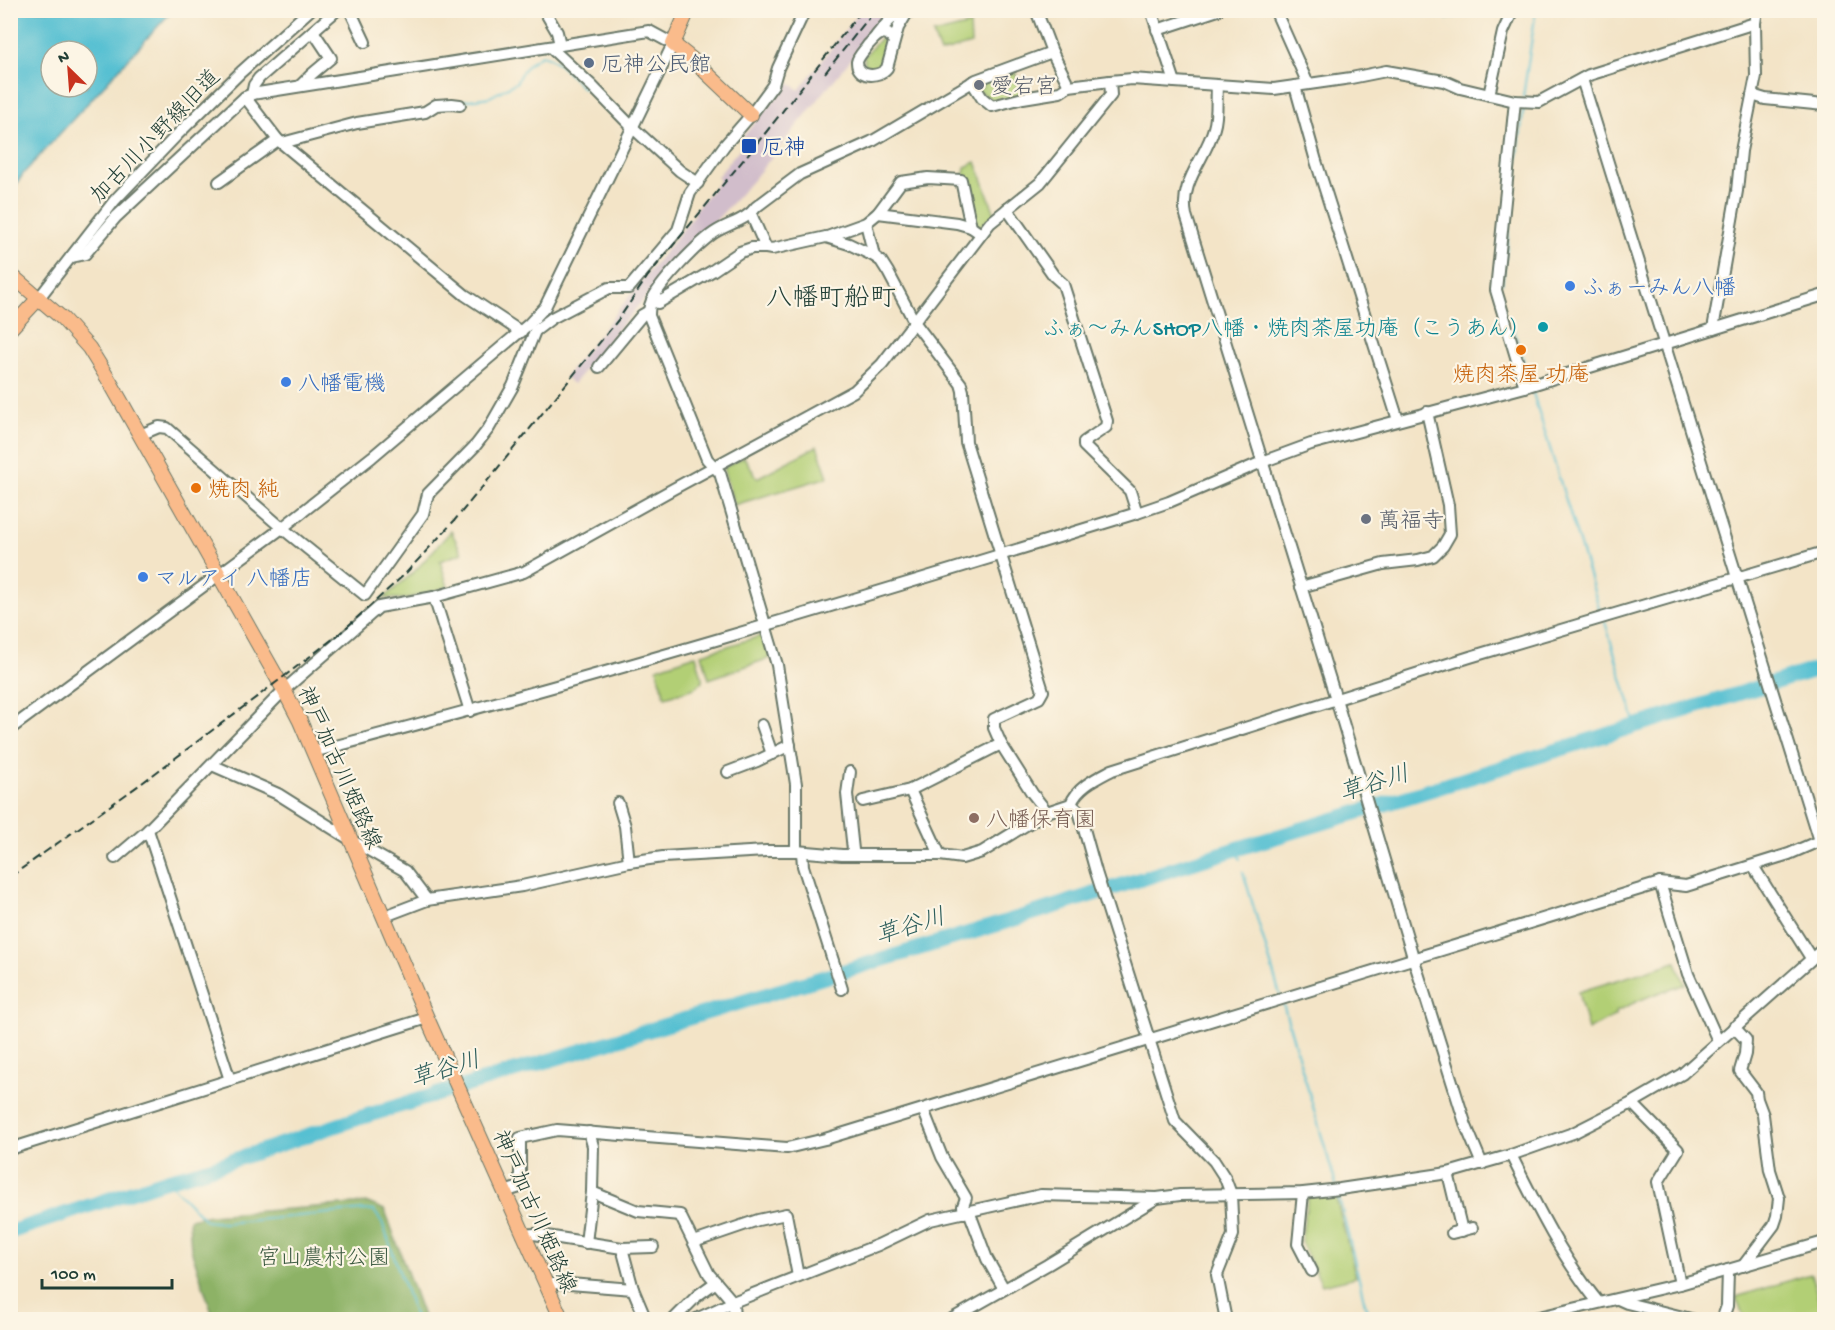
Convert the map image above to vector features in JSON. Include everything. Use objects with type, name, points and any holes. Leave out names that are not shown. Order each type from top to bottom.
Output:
[{"type":"main road","points":[[688,10],[673,44],[751,115]]},
{"type":"main road","name":"神戸加古川姫路線","points":[[10,274],[63,319],[89,348],[284,690],[562,1320]]},
{"type":"main road","points":[[10,329],[39,298]]},
{"type":"street","name":"加古川小野線旧道","points":[[39,298],[115,200],[241,72],[310,10]]},
{"type":"street","points":[[71,257],[85,254],[116,217],[248,95],[260,78],[337,10]]},
{"type":"street","points":[[350,10],[365,42]]},
{"type":"street","points":[[544,10],[556,32],[555,46],[632,127],[681,171],[698,183]]},
{"type":"street","points":[[528,329],[609,288],[629,288],[678,230],[690,193],[773,85],[778,68],[805,10]]},
{"type":"street","points":[[1036,10],[1052,52],[1069,86]]},
{"type":"street","points":[[1151,10],[1174,82]]},
{"type":"street","points":[[1157,30],[1218,10]]},
{"type":"street","points":[[1275,10],[1308,84]]},
{"type":"street","points":[[1490,95],[1503,32],[1513,10]]},
{"type":"street","points":[[1713,329],[1737,191],[1741,151],[1756,76],[1755,23],[1757,10]]},
{"type":"street","points":[[912,12],[898,28],[887,68],[883,73],[876,76],[869,75],[857,65],[858,59],[890,19],[895,15],[912,12]]},
{"type":"street","points":[[972,82],[982,98],[992,106],[1060,92],[1069,86],[1132,79],[1274,89],[1386,71],[1444,81],[1460,88],[1515,101],[1539,102],[1589,75],[1755,23]]},
{"type":"street","points":[[300,86],[331,58],[313,31]]},
{"type":"street","points":[[10,729],[282,528],[528,329],[545,307],[673,44],[649,31],[248,95]]},
{"type":"street","points":[[874,38],[884,33],[894,41]]},
{"type":"street","points":[[599,367],[651,305],[677,269],[717,231],[751,214],[764,201],[800,174],[871,142],[972,82],[1052,52]]},
{"type":"street","points":[[504,1192],[520,1186],[520,1138],[557,1130],[787,1148],[825,1139],[1660,883],[1686,886],[1754,866],[1819,841],[1582,79]]},
{"type":"street","points":[[114,858],[148,830],[284,690],[379,607],[434,597],[524,572],[854,391],[882,364],[990,223],[1040,183],[1111,94],[1110,81]]},
{"type":"street","points":[[1217,86],[1215,125],[1184,194],[1184,205],[1413,957],[1466,1126],[1482,1164]]},
{"type":"street","points":[[1295,86],[1316,161],[1398,420]]},
{"type":"street","points":[[248,95],[280,141],[465,295],[528,329]]},
{"type":"street","points":[[1752,95],[1765,99],[1818,100]]},
{"type":"street","points":[[1515,101],[1496,290],[1525,387]]},
{"type":"street","points":[[219,182],[280,141],[357,123],[425,112],[436,105],[460,105]]},
{"type":"street","points":[[651,305],[658,303],[746,249],[772,249],[826,237],[866,223],[878,213],[901,182],[928,178],[961,180],[971,227]]},
{"type":"street","points":[[1007,209],[1054,276],[1063,284],[1107,421],[1107,427],[1084,441],[1084,446],[1130,491],[1137,513]]},
{"type":"street","points":[[878,213],[957,223],[971,227],[981,234]]},
{"type":"street","points":[[751,214],[766,249]]},
{"type":"street","points":[[866,223],[874,256]]},
{"type":"street","points":[[826,237],[849,244],[881,261],[915,323],[961,384],[966,442],[1043,691],[1039,698],[994,719],[993,728],[1032,793],[1047,812]]},
{"type":"street","points":[[677,269],[690,284]]},
{"type":"street","points":[[313,752],[470,711],[766,627],[1137,513],[1311,444],[1525,387],[1824,295]]},
{"type":"street","points":[[651,305],[649,316],[707,459],[720,473],[777,665],[796,784],[799,851],[842,990]]},
{"type":"street","points":[[140,435],[159,427],[167,428],[282,528],[365,595],[423,514],[428,494],[462,460],[489,428],[513,386],[528,329]]},
{"type":"street","points":[[1301,587],[1383,564],[1433,556],[1443,546],[1450,534],[1448,505],[1427,412]]},
{"type":"street","points":[[1071,804],[1074,796],[1092,780],[1112,770],[1336,699],[1824,552]]},
{"type":"street","points":[[434,597],[470,711]]},
{"type":"street","points":[[762,725],[772,754]]},
{"type":"street","points":[[863,801],[876,802],[910,790],[1001,744]]},
{"type":"street","points":[[728,772],[790,745]]},
{"type":"street","points":[[212,765],[278,794],[405,872],[427,900]]},
{"type":"street","points":[[850,772],[847,794],[852,855]]},
{"type":"street","points":[[910,790],[940,855]]},
{"type":"street","points":[[618,803],[625,826],[629,862]]},
{"type":"street","points":[[385,916],[427,900],[522,886],[629,862],[663,857],[799,851],[852,855],[940,855],[962,858],[982,852],[1047,812],[1071,804]]},
{"type":"street","points":[[1071,804],[1079,811],[1096,872],[1175,1121],[1214,1161],[1225,1178],[1231,1194],[1233,1235],[1217,1275],[1227,1320]]},
{"type":"street","points":[[1814,824],[1824,817]]},
{"type":"street","points":[[148,830],[230,1080]]},
{"type":"street","points":[[1754,866],[1811,958]]},
{"type":"street","points":[[1660,883],[1688,974],[1718,1041]]},
{"type":"street","points":[[694,1320],[733,1302],[878,1245],[930,1220],[1041,1196],[1157,1198],[1180,1195],[1303,1193],[1448,1173],[1511,1155],[1573,1133],[1682,1074],[1824,948]]},
{"type":"street","points":[[10,1149],[428,1018]]},
{"type":"street","points":[[1734,1027],[1746,1040],[1740,1071],[1756,1092],[1763,1115],[1770,1170],[1779,1198],[1774,1225],[1743,1266]]},
{"type":"street","points":[[1632,1103],[1678,1150],[1658,1182],[1680,1284]]},
{"type":"street","points":[[923,1109],[942,1158],[966,1198],[963,1206],[987,1259],[1004,1289]]},
{"type":"street","points":[[586,1243],[592,1192],[593,1146],[589,1132]]},
{"type":"street","points":[[1511,1155],[1534,1202],[1576,1272],[1598,1302]]},
{"type":"street","points":[[1448,1173],[1462,1231]]},
{"type":"street","points":[[592,1192],[638,1211],[680,1215],[709,1274],[733,1302],[734,1320]]},
{"type":"street","points":[[1303,1193],[1298,1244],[1312,1271]]},
{"type":"street","points":[[950,1320],[1047,1265],[1157,1198]]},
{"type":"street","points":[[694,1242],[758,1220],[786,1214],[798,1276]]},
{"type":"street","points":[[523,1235],[534,1234],[622,1248],[653,1247]]},
{"type":"street","points":[[1526,1320],[1680,1284],[1824,1242]]},
{"type":"street","points":[[622,1248],[633,1289],[646,1320]]},
{"type":"street","points":[[1722,1320],[1727,1306],[1728,1270]]},
{"type":"street","points":[[673,1320],[698,1295],[716,1282]]},
{"type":"street","points":[[546,1286],[556,1283],[633,1289]]},
{"type":"street","points":[[1617,1299],[1695,1320]]},
{"type":"shaded area","points":[[860,11],[890,11],[753,180],[638,306],[573,384],[565,377],[695,214],[694,211],[720,180],[717,177],[744,143],[741,139],[789,82],[799,90]]},
{"type":"green space","points":[[970,25],[971,44],[940,53],[933,34]]},
{"type":"green space","points":[[883,36],[889,41],[885,62],[879,69],[871,70],[865,65],[864,56]]},
{"type":"green space","points":[[1014,69],[1023,94],[997,103],[977,90],[983,87],[981,82]]},
{"type":"green space","points":[[976,162],[995,214],[980,226],[975,226],[964,176],[965,167]]},
{"type":"green space","points":[[817,446],[828,477],[734,505],[723,468],[744,457],[757,478]]},
{"type":"green space","points":[[451,531],[462,553],[440,561],[448,587],[405,599],[384,598],[415,571]]},
{"type":"green space","points":[[764,635],[770,658],[709,679],[702,654]]},
{"type":"green space","points":[[696,655],[702,682],[695,688],[665,697],[657,668]]},
{"type":"green space","points":[[1676,962],[1685,984],[1627,1006],[1615,1012],[1616,1015],[1588,1030],[1578,992]]},
{"type":"green space","points":[[1335,1193],[1356,1277],[1322,1285],[1301,1242],[1308,1196]]},
{"type":"green space","name":"宮山農村公園","points":[[368,1203],[385,1210],[424,1319],[214,1319],[191,1249],[189,1219],[210,1215]]},
{"type":"green space","points":[[1811,1274],[1824,1318],[1744,1319],[1736,1297]]},
{"type":"water","points":[[11,10],[172,11],[99,91],[99,39],[39,39],[39,99],[92,99],[23,174],[11,193]]},
{"type":"waterway","points":[[1444,10],[1447,19],[1477,10]]},
{"type":"waterway","points":[[1523,97],[1536,10]]},
{"type":"waterway","points":[[462,101],[490,97],[517,82],[526,67],[541,55],[559,64],[584,89]]},
{"type":"waterway","points":[[1502,284],[1524,105]]},
{"type":"waterway","points":[[1512,324],[1530,382]]},
{"type":"waterway","points":[[1532,390],[1601,614]]},
{"type":"waterway","points":[[1605,622],[1636,725]]},
{"type":"waterway","name":"草谷川","points":[[10,1232],[359,1118],[996,925],[1824,667]]},
{"type":"waterway","points":[[1236,849],[1240,859]]},
{"type":"waterway","points":[[1243,872],[1280,995]]},
{"type":"waterway","points":[[1283,1004],[1336,1185]]},
{"type":"waterway","points":[[167,1180],[206,1221],[224,1223],[374,1211],[382,1222],[414,1314],[414,1320]]},
{"type":"waterway","points":[[1338,1194],[1369,1320]]},
{"type":"railway","points":[[10,877],[142,783],[338,635],[405,574],[454,521],[618,320],[648,276],[767,131],[862,10]]},
{"type":"railway","points":[[825,73],[875,10]]},
{"type":"place","name":"厄神公民館","points":[[589,63]]},
{"type":"place","name":"愛宕宮","points":[[979,85]]},
{"type":"place","name":"厄神","points":[[749,146]]},
{"type":"place","name":"ふぁーみん八幡","points":[[1570,286]]},
{"type":"place","name":"ふぁ～みんSHOP八幡・焼肉茶屋功庵（こうあん）","points":[[1543,327]]},
{"type":"place","name":"焼肉茶屋 功庵","points":[[1521,350]]},
{"type":"place","name":"八幡電機","points":[[286,382]]},
{"type":"place","name":"焼肉 純","points":[[196,488]]},
{"type":"place","name":"萬福寺","points":[[1366,519]]},
{"type":"place","name":"マルアイ 八幡店","points":[[143,577]]},
{"type":"place","name":"八幡保育園","points":[[974,818]]},
{"type":"district","name":"八幡町船町","points":[[831,296]]}]
